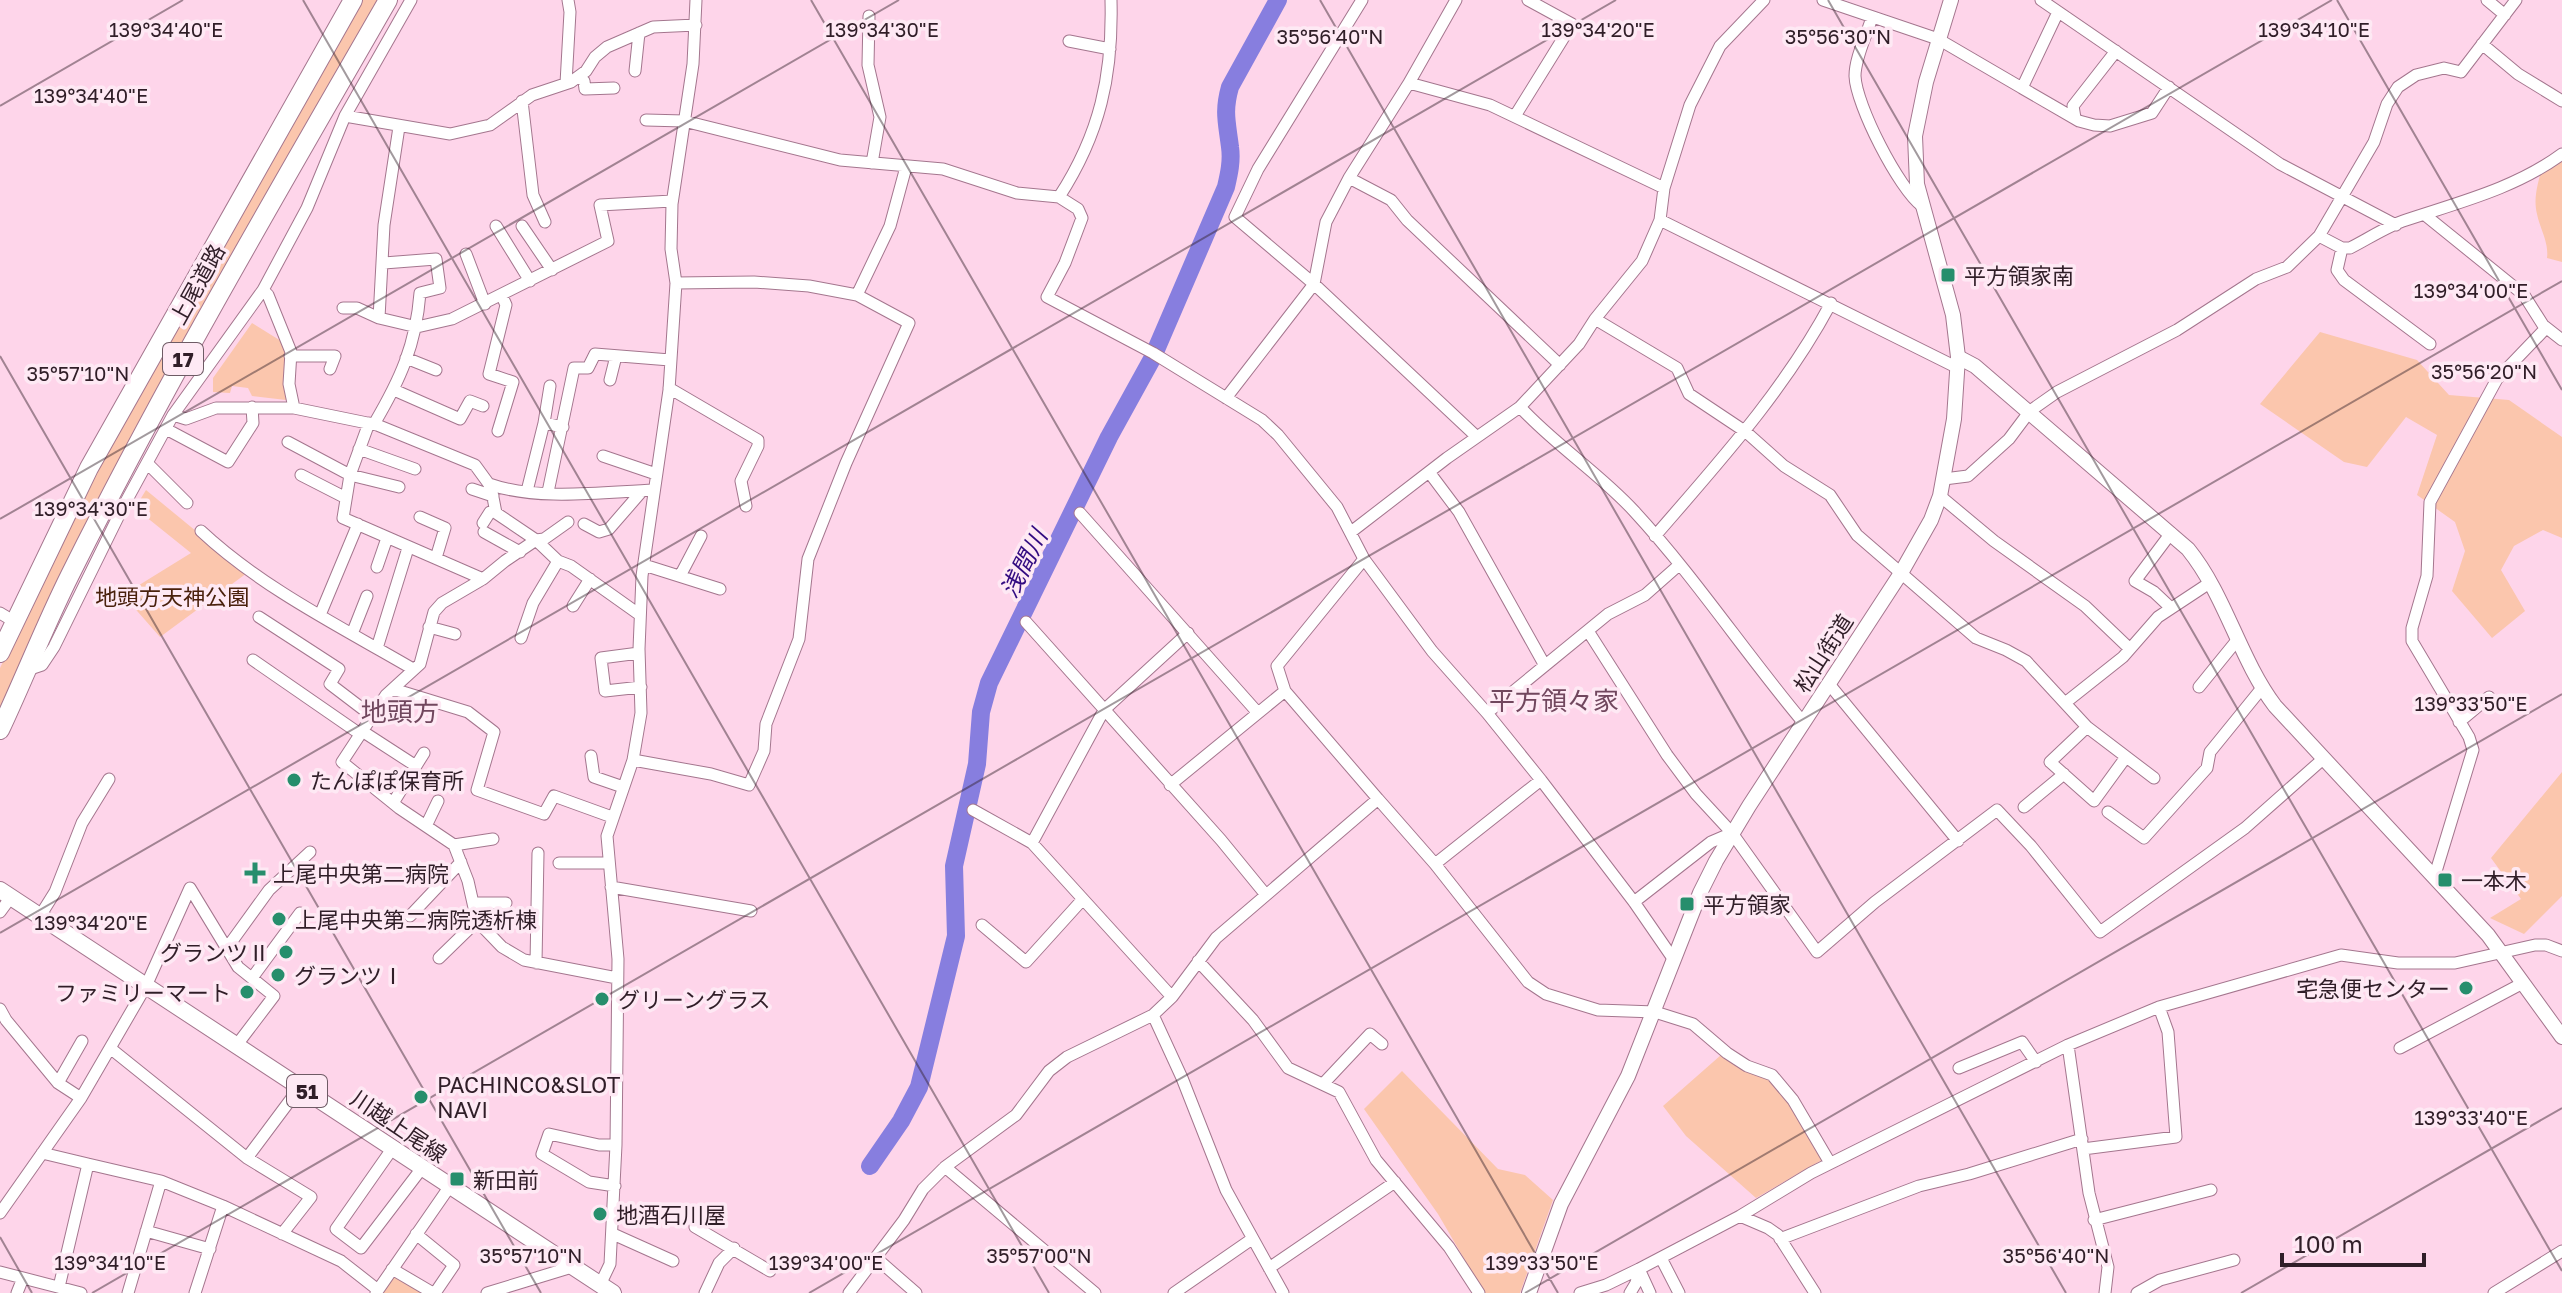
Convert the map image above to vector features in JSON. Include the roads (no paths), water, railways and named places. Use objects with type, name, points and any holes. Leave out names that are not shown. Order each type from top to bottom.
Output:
[{"type":"highway","name":"上尾道路","points":[[0,653],[7,618],[353,0]]},
{"type":"highway","name":"上尾道路","points":[[0,730],[75,564],[206,315],[388,0]]},
{"type":"main road","name":"松山街道","points":[[1529,1293],[1561,1204],[1628,1076],[1700,893],[1732,833],[1901,573],[1931,520],[1940,496],[1954,419],[1958,363],[1953,315],[1922,206],[1914,161],[1918,112],[1951,0]]},
{"type":"main road","points":[[1958,363],[1975,366],[2030,411],[2171,533],[2201,565],[2262,688],[2323,759],[2502,952],[2562,1037]]},
{"type":"main road","name":"川越上尾線","points":[[6,894],[607,1289]]},
{"type":"street","points":[[27,670],[42,665],[54,647],[173,415],[263,290],[307,208],[345,116],[411,0]]},
{"type":"street","points":[[566,83],[568,0]]},
{"type":"street","points":[[584,524],[599,532],[609,529],[648,490],[656,474],[675,322],[672,201],[693,64],[696,0]]},
{"type":"street","points":[[1059,197],[1092,137],[1109,68],[1111,0]]},
{"type":"street","points":[[1362,0],[1258,169],[1235,217],[1314,284],[1477,437]]},
{"type":"street","points":[[1226,398],[1314,284],[1326,222],[1456,0]]},
{"type":"street","points":[[1515,116],[1572,24],[1528,0]]},
{"type":"street","points":[[1351,532],[1520,407],[1579,344],[1642,261],[1660,220],[1664,188],[1690,105],[1720,46],[1764,0]]},
{"type":"street","points":[[1823,0],[1938,39],[2075,118],[2094,125],[2110,126],[2152,113],[2169,87]]},
{"type":"street","points":[[2041,0],[2280,164],[2396,225]]},
{"type":"street","points":[[2487,0],[2505,15]]},
{"type":"street","points":[[1944,479],[1968,476],[2009,439],[2030,411],[2057,392],[2177,330],[2256,279],[2287,267],[2319,236],[2374,142],[2387,104],[2398,87],[2416,75],[2444,68],[2461,72],[2516,0]]},
{"type":"street","points":[[2022,88],[2058,12]]},
{"type":"street","points":[[869,16],[868,65],[880,117],[872,163]]},
{"type":"street","points":[[1872,17],[1856,68],[1860,99],[1907,193],[1922,206]]},
{"type":"street","points":[[345,116],[450,134],[490,125],[522,101],[578,77],[607,47],[653,27],[696,25]]},
{"type":"street","points":[[635,71],[639,33]]},
{"type":"street","points":[[1069,41],[1110,49]]},
{"type":"street","points":[[2482,44],[2518,74],[2562,101]]},
{"type":"street","points":[[2075,118],[2073,106],[2116,51]]},
{"type":"street","points":[[578,77],[584,81],[585,89],[614,88]]},
{"type":"street","points":[[1409,83],[1490,105],[1664,188]]},
{"type":"street","points":[[522,101],[533,195],[545,222]]},
{"type":"street","points":[[646,120],[684,121],[840,160],[943,169],[1017,193],[1059,197],[1078,209],[1082,218],[1065,263],[1047,297],[1156,355],[1262,420],[1278,435],[1320,485],[1351,532],[1364,559],[1432,651],[1541,780],[1674,960]]},
{"type":"street","points":[[379,318],[384,225],[399,127]]},
{"type":"street","points":[[2319,236],[2342,248],[2350,248],[2396,225],[2528,177],[2562,154]]},
{"type":"street","points":[[857,295],[890,226],[906,167]]},
{"type":"street","points":[[1349,178],[1391,200],[1407,220],[1560,365]]},
{"type":"street","points":[[343,308],[357,308],[379,318],[417,327],[452,319],[608,241],[600,205],[672,201]]},
{"type":"street","points":[[2425,215],[2524,295],[2546,328],[2562,340]]},
{"type":"street","points":[[1660,220],[1730,257],[1958,363]]},
{"type":"street","points":[[496,226],[530,281]]},
{"type":"street","points":[[522,226],[552,270]]},
{"type":"street","points":[[2342,248],[2337,270],[2344,280],[2430,344]]},
{"type":"street","points":[[466,254],[485,304]]},
{"type":"street","points":[[384,263],[436,259],[440,288],[420,293],[417,327],[394,390],[371,424],[359,449],[350,475],[343,518],[483,579]]},
{"type":"street","points":[[633,760],[711,774],[749,785],[764,751],[766,724],[799,639],[808,559],[846,463],[909,323],[857,295],[809,286],[754,282],[676,283]]},
{"type":"street","points":[[263,290],[268,295],[290,356],[289,384],[294,408]]},
{"type":"street","points":[[498,431],[513,382],[489,374],[506,305],[502,296]]},
{"type":"street","points":[[1655,536],[1746,432],[1788,376],[1831,303]]},
{"type":"street","points":[[1595,319],[1677,368],[1689,394],[1746,432],[1784,466],[1830,495],[1857,535],[1976,638],[2026,661],[2087,727],[2154,778]]},
{"type":"street","points":[[2434,878],[2473,750],[2469,737],[2412,641],[2412,628],[2427,576],[2430,502],[2497,379],[2546,328]]},
{"type":"street","points":[[548,492],[574,368],[588,368],[595,354],[670,360]]},
{"type":"street","points":[[290,356],[335,356],[330,369]]},
{"type":"street","points":[[610,380],[616,356]]},
{"type":"street","points":[[406,358],[436,370]]},
{"type":"street","points":[[669,388],[758,440],[741,481],[746,506]]},
{"type":"street","points":[[394,390],[460,419],[470,401],[483,406]]},
{"type":"street","points":[[527,491],[544,423],[547,390]]},
{"type":"street","points":[[166,429],[228,462],[253,423],[252,407]]},
{"type":"street","points":[[1520,407],[1634,511],[1711,602],[1751,659],[1803,722]]},
{"type":"street","points":[[173,415],[186,419],[216,408],[294,408],[371,424],[475,465],[491,490],[496,513],[536,540],[558,561],[571,566],[640,615]]},
{"type":"street","points":[[544,423],[563,427]]},
{"type":"street","points":[[288,442],[350,475],[399,487]]},
{"type":"street","points":[[359,449],[415,469]]},
{"type":"street","points":[[603,456],[656,474]]},
{"type":"street","points":[[147,463],[187,503]]},
{"type":"street","points":[[1429,472],[1459,512],[1544,664]]},
{"type":"street","points":[[301,475],[346,498]]},
{"type":"street","points":[[472,489],[548,492],[648,490]]},
{"type":"street","points":[[607,1289],[615,1186],[617,978],[607,836],[633,760],[641,713],[640,615],[648,490]]},
{"type":"street","points":[[1940,496],[1994,541],[2085,606],[2130,649]]},
{"type":"street","points":[[495,510],[490,512],[484,528],[520,552]]},
{"type":"street","points":[[1080,513],[1258,713]]},
{"type":"street","points":[[420,517],[445,528],[436,558]]},
{"type":"street","points":[[568,522],[442,603],[434,612],[420,664],[393,689],[342,762],[393,803],[454,845],[477,921],[502,947],[524,960],[617,978]]},
{"type":"street","points":[[320,615],[358,524]]},
{"type":"street","points":[[201,531],[228,556],[413,669]]},
{"type":"street","points":[[2171,533],[2135,581],[2154,592],[2171,608]]},
{"type":"street","points":[[680,576],[701,536]]},
{"type":"street","points":[[377,567],[387,538]]},
{"type":"street","points":[[377,648],[408,548]]},
{"type":"street","points":[[1364,559],[1277,666],[1285,691],[1435,864],[1528,982],[1546,994],[1598,1010],[1655,1012],[1693,1024],[1747,1066],[1772,1075],[1793,1100],[1830,1163]]},
{"type":"street","points":[[521,638],[533,603],[558,561]]},
{"type":"street","points":[[644,565],[720,589]]},
{"type":"street","points":[[1487,713],[1608,614],[1645,595],[1679,565]]},
{"type":"street","points":[[573,606],[590,579]]},
{"type":"street","points":[[2065,703],[2130,649],[2158,617],[2211,582]]},
{"type":"street","points":[[352,634],[367,596]]},
{"type":"street","points":[[259,617],[339,669],[330,684],[372,716]]},
{"type":"street","points":[[1026,622],[1221,840],[1266,895]]},
{"type":"street","points":[[429,627],[455,634]]},
{"type":"street","points":[[1588,631],[1667,755],[1696,794],[1732,833],[1817,952],[1875,902],[1997,810],[2031,846],[2100,932],[2245,828],[2323,759]]},
{"type":"street","points":[[1032,843],[1104,710],[1188,633]]},
{"type":"street","points":[[2199,687],[2238,639]]},
{"type":"street","points":[[639,653],[601,658],[605,691],[641,687]]},
{"type":"street","points":[[253,660],[416,766]]},
{"type":"street","points":[[1829,684],[1958,841]]},
{"type":"street","points":[[2108,812],[2144,838],[2207,768],[2210,752],[2262,688]]},
{"type":"street","points":[[393,689],[468,712],[494,732],[477,790],[544,814],[554,796],[612,817]]},
{"type":"street","points":[[1170,785],[1285,691]]},
{"type":"street","points":[[2459,722],[2489,697]]},
{"type":"street","points":[[2087,727],[2050,762],[2094,801],[2126,757]]},
{"type":"street","points":[[393,803],[424,753]]},
{"type":"street","points":[[591,756],[594,777],[623,787]]},
{"type":"street","points":[[2024,807],[2064,774]]},
{"type":"street","points":[[40,916],[55,892],[82,823],[109,779]]},
{"type":"street","points":[[1435,864],[1541,780]]},
{"type":"street","points":[[849,1293],[923,1189],[945,1167],[1016,1115],[1057,1064],[1153,1015],[1172,997],[1216,938],[1378,799]]},
{"type":"street","points":[[426,826],[438,801]]},
{"type":"street","points":[[973,810],[1032,843],[1172,997]]},
{"type":"street","points":[[1634,902],[1711,842],[1732,833]]},
{"type":"street","points":[[454,845],[493,839]]},
{"type":"street","points":[[227,948],[269,890],[310,852]]},
{"type":"street","points":[[536,963],[538,853]]},
{"type":"street","points":[[410,916],[461,862]]},
{"type":"street","points":[[559,863],[609,863]]},
{"type":"street","points":[[611,887],[751,911]]},
{"type":"street","points":[[0,1213],[81,1098],[146,986],[190,888],[238,967],[274,996],[236,1046]]},
{"type":"street","points":[[0,912],[6,894]]},
{"type":"street","points":[[982,925],[1026,962],[1083,899]]},
{"type":"street","points":[[473,903],[506,903]]},
{"type":"street","points":[[252,978],[300,913]]},
{"type":"street","points":[[439,958],[477,921]]},
{"type":"street","points":[[1580,1293],[1606,1285],[1661,1258],[1830,1163],[2068,1045],[2159,1007],[2341,955],[2398,963],[2455,963],[2535,945],[2562,951]]},
{"type":"street","points":[[1198,961],[1253,1020],[1288,1068],[1339,1092],[1376,1160],[1449,1247],[1479,1293]]},
{"type":"street","points":[[2400,1048],[2523,983]]},
{"type":"street","points":[[1780,1239],[1919,1186],[2083,1144],[2176,1137],[2168,1032],[2159,1007]]},
{"type":"street","points":[[0,1009],[58,1083],[81,1098]]},
{"type":"street","points":[[1153,1015],[1182,1078],[1226,1190],[1283,1293]]},
{"type":"street","points":[[1323,1084],[1370,1034],[1382,1044]]},
{"type":"street","points":[[58,1083],[82,1041]]},
{"type":"street","points":[[1959,1068],[2022,1042],[2036,1062]]},
{"type":"street","points":[[2068,1045],[2094,1220],[2108,1267],[2105,1293]]},
{"type":"street","points":[[110,1048],[247,1158],[311,1197],[282,1234]]},
{"type":"street","points":[[247,1158],[300,1087]]},
{"type":"street","points":[[615,1186],[589,1182],[542,1154],[549,1134],[599,1145],[616,1145]]},
{"type":"street","points":[[392,1149],[336,1229],[361,1248],[422,1168]]},
{"type":"street","points":[[42,1153],[161,1181],[223,1206],[341,1261],[377,1291],[450,1186]]},
{"type":"street","points":[[59,1287],[88,1164]]},
{"type":"street","points":[[945,1167],[1095,1293]]},
{"type":"street","points":[[128,1293],[161,1181]]},
{"type":"street","points":[[1269,1268],[1395,1182]]},
{"type":"street","points":[[2094,1220],[2211,1190]]},
{"type":"street","points":[[195,1293],[223,1206]]},
{"type":"street","points":[[1740,1216],[1768,1228],[1780,1239],[1815,1293]]},
{"type":"street","points":[[695,1227],[770,1271]]},
{"type":"street","points":[[146,1231],[210,1249]]},
{"type":"street","points":[[392,1269],[434,1293],[454,1265],[416,1234]]},
{"type":"street","points":[[613,1234],[673,1261]]},
{"type":"street","points":[[1174,1293],[1252,1239]]},
{"type":"street","points":[[705,1293],[719,1263],[734,1248]]},
{"type":"street","points":[[2494,1293],[2562,1251]]},
{"type":"street","points":[[876,1258],[916,1293]]},
{"type":"street","points":[[1661,1258],[1679,1293]]},
{"type":"street","points":[[2137,1293],[2160,1280],[2234,1260]]},
{"type":"street","points":[[487,1293],[572,1267]]},
{"type":"street","points":[[1630,1293],[1639,1269]]},
{"type":"street","points":[[1639,1269],[1650,1293]]},
{"type":"street","points":[[0,1272],[81,1293]]},
{"type":"street","points":[[17,1293],[23,1278]]},
{"type":"waterway","name":"浅間川","points":[[870,1166],[901,1121],[919,1087],[956,936],[954,866],[977,764],[981,712],[989,683],[1109,437],[1152,359],[1226,187],[1231,157],[1226,110],[1230,87],[1278,0]]},
{"type":"place","name":"平方領家南","points":[[1948,275]]},
{"type":"place","name":"たんぽぽ保育所","points":[[294,780]]},
{"type":"place","name":"上尾中央第二病院","points":[[255,873]]},
{"type":"place","name":"一本木","points":[[2445,880]]},
{"type":"place","name":"平方領家","points":[[1687,904]]},
{"type":"place","name":"上尾中央第二病院透析棟","points":[[279,919]]},
{"type":"place","name":"グランツⅡ","points":[[286,952]]},
{"type":"place","name":"グランツⅠ","points":[[278,975]]},
{"type":"place","name":"宅急便センター","points":[[2466,988]]},
{"type":"place","name":"ファミリーマート","points":[[247,992]]},
{"type":"place","name":"グリーングラス","points":[[602,999]]},
{"type":"place","name":"PACHINCO&SLOT NAVI","points":[[421,1097]]},
{"type":"place","name":"新田前","points":[[457,1179]]},
{"type":"place","name":"地酒石川屋","points":[[600,1214]]},
{"type":"district","name":"平方領々家","points":[[1554,700]]},
{"type":"district","name":"地頭方","points":[[400,711]]},
{"type":"park label","name":"地頭方天神公園","points":[[172,596]]}]
